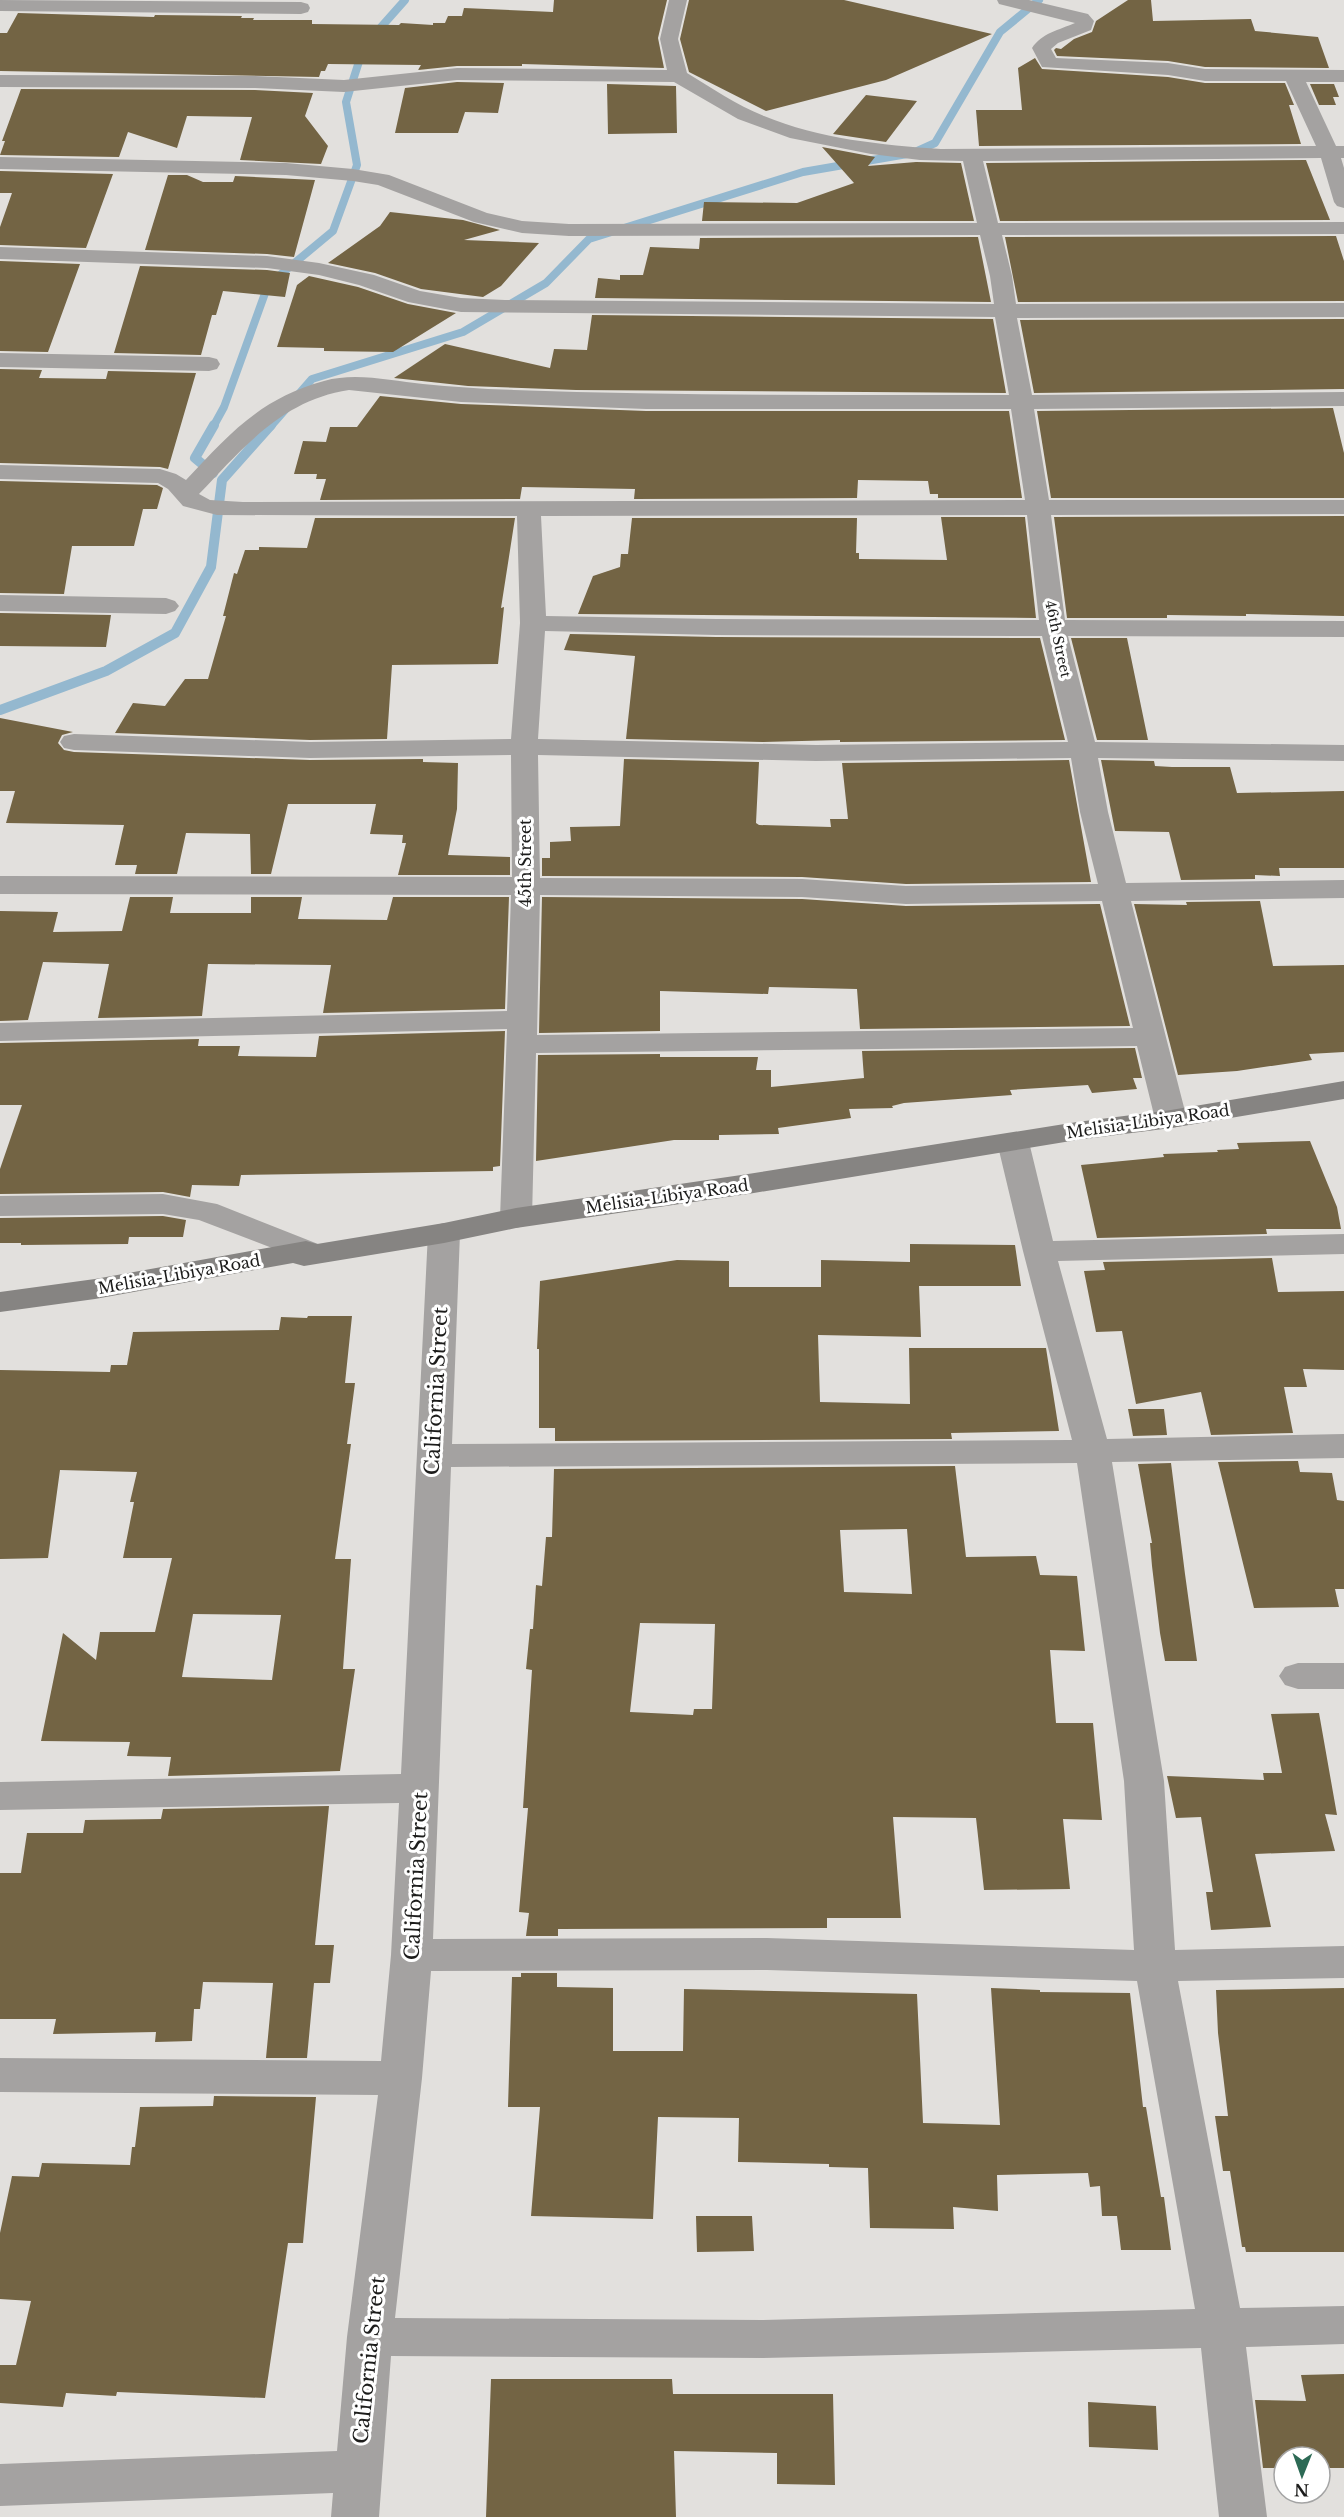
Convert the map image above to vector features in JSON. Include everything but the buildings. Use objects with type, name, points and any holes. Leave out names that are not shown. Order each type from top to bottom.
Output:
[{"type":"main road","name":"Melisia-Libiya Road","points":[[0,1302],[95,1289],[306,1251],[304,1256],[444,1233],[516,1218],[1171,1119],[1344,1090]]},
{"type":"street","points":[[678,0],[669,39],[678,76]]},
{"type":"street","points":[[1006,0],[1081,18],[1085,21],[1084,26],[1051,39],[1041,48],[1049,63],[1168,69],[1204,75],[1344,76]]},
{"type":"street","points":[[0,5],[301,8]]},
{"type":"street","points":[[0,81],[255,82],[351,85],[457,74],[678,76],[754,120],[812,138],[913,153],[1336,152]]},
{"type":"street","points":[[1294,77],[1336,152],[1344,202]]},
{"type":"street","name":"46th Street","points":[[971,154],[991,229],[1007,311],[1010,345],[1020,402],[1031,449],[1053,627],[1083,750],[1094,812],[1171,1119]]},
{"type":"street","points":[[0,163],[286,169],[353,175],[382,179],[481,218],[522,227],[569,230],[1344,228]]},
{"type":"street","points":[[0,253],[267,262],[319,269],[366,280],[416,297],[461,305],[494,307],[1007,311],[1344,310]]},
{"type":"street","points":[[0,360],[209,364]]},
{"type":"street","points":[[195,500],[239,438],[267,414],[305,395],[330,386],[349,383],[461,395],[529,399],[739,403],[1344,399]]},
{"type":"street","points":[[0,472],[160,476],[176,480],[195,500],[243,509],[1344,507]]},
{"type":"street","name":"45th Street","points":[[516,1218],[526,886],[524,747],[532,623],[529,508]]},
{"type":"street","points":[[0,603],[166,606]]},
{"type":"street","points":[[532,623],[716,627],[1344,629]]},
{"type":"street","points":[[74,742],[310,750],[524,747],[816,753],[1083,750],[1344,753]]},
{"type":"street","points":[[0,885],[802,888],[906,895],[1344,889]]},
{"type":"street","points":[[0,1032],[522,1032],[682,1044],[1150,1037]]},
{"type":"street","points":[[1013,1142],[1039,1251],[1093,1451],[1143,1781],[1155,1966],[1221,2327],[1243,2517]]},
{"type":"street","points":[[0,1206],[163,1204],[206,1211],[306,1251]]},
{"type":"street","name":"California Street","points":[[355,2517],[370,2337],[401,2078],[412,1955],[444,1233]]},
{"type":"street","points":[[1039,1251],[1344,1244]]},
{"type":"street","points":[[433,1456],[1093,1451],[1344,1446]]},
{"type":"street","points":[[1298,1676],[1344,1676]]},
{"type":"street","points":[[0,1796],[421,1788]]},
{"type":"street","points":[[412,1955],[767,1954],[1155,1966],[1344,1962]]},
{"type":"street","points":[[0,2075],[401,2078]]},
{"type":"street","points":[[370,2337],[763,2338],[1344,2325]]},
{"type":"street","points":[[0,2485],[358,2471]]},
{"type":"waterway","points":[[374,35],[405,0]]},
{"type":"waterway","points":[[270,427],[312,379],[463,332],[546,283],[589,239],[803,172],[913,153],[935,143],[1000,32],[1039,0]]},
{"type":"waterway","points":[[213,427],[224,407],[268,285],[333,231],[357,165],[346,102],[363,49]]},
{"type":"waterway","points":[[213,473],[195,458],[214,425]]},
{"type":"waterway","points":[[0,710],[106,671],[175,633],[211,567],[222,480],[271,425]]}]
